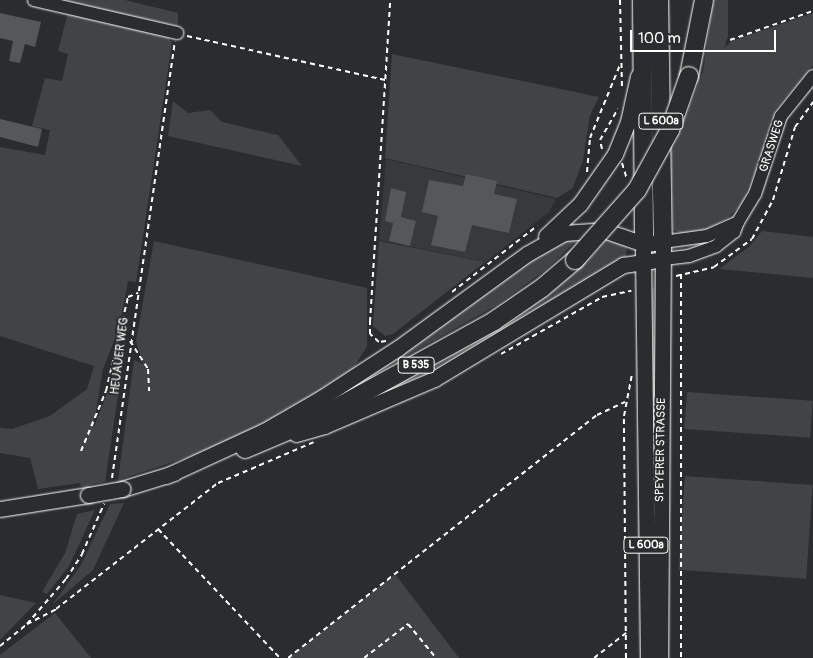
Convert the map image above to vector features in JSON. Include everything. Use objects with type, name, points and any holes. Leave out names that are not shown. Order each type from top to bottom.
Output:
[{"type":"highway","name":"B 535","points":[[642,0],[642,57]]},
{"type":"highway","name":"L 600a","points":[[659,0],[664,251]]},
{"type":"highway","name":"B 535","points":[[245,449],[316,419],[486,325],[534,294],[575,260],[637,190],[670,130],[690,76],[704,0]]},
{"type":"highway","name":"L 600a","points":[[642,57],[643,253]]},
{"type":"main road","name":"B 535","points":[[166,476],[264,431],[321,398],[398,348],[527,254],[580,204],[615,154],[628,122],[642,57]]},
{"type":"main road","points":[[527,254],[564,233],[576,230],[603,230],[643,253]]},
{"type":"main road","points":[[245,449],[324,426],[434,380],[535,321],[602,276],[643,253],[664,251]]},
{"type":"main road","name":"SPEYERER STRASSE","points":[[660,658],[664,251]]},
{"type":"main road","name":"SPEYERER STRASSE","points":[[643,253],[648,658]]},
{"type":"main road","name":"B 535","points":[[0,508],[88,496],[116,484],[166,476],[245,449]]},
{"type":"street","points":[[34,0],[177,33]]},
{"type":"street","name":"GRASWEG","points":[[664,251],[707,236],[738,222],[755,194],[781,116],[813,76]]},
{"type":"path","points":[[390,0],[370,322],[370,334],[379,342],[390,340]]},
{"type":"path","points":[[620,0],[620,66],[623,89]]},
{"type":"path","points":[[730,40],[813,12]]},
{"type":"path","points":[[177,33],[385,80]]},
{"type":"path","name":"HEUAUER WEG","points":[[116,484],[130,341],[177,33]]},
{"type":"path","points":[[584,178],[587,172],[590,138],[620,66]]},
{"type":"path","points":[[607,154],[600,140],[620,104]]},
{"type":"path","points":[[449,295],[544,220]]},
{"type":"path","points":[[681,274],[681,658]]},
{"type":"path","points":[[496,356],[602,297],[632,290]]},
{"type":"path","points":[[81,451],[106,390],[128,297],[138,293]]},
{"type":"path","points":[[130,341],[148,369],[150,391]]},
{"type":"path","points":[[288,658],[597,415],[625,402],[626,658]]},
{"type":"path","points":[[27,624],[56,609],[158,528],[229,477],[319,441]]},
{"type":"path","points":[[0,646],[27,624],[66,579],[82,554],[106,497]]},
{"type":"path","points":[[158,528],[280,658]]},
{"type":"path","points":[[364,658],[408,624],[436,658]]},
{"type":"path","points":[[594,658],[626,633]]},
{"type":"shaded area","points":[[58,0],[125,0],[178,13],[178,26]]},
{"type":"shaded area","points":[[713,0],[728,0],[728,36],[724,48],[732,41],[813,13],[813,65],[775,110],[762,155],[742,202],[729,217],[707,229],[685,235],[673,230],[671,154],[703,72]]},
{"type":"shaded area","points":[[68,12],[166,34],[172,43],[136,282],[128,281],[119,328],[103,369],[93,429],[111,384],[121,345],[125,349],[105,482],[81,487],[80,483],[38,489],[30,458],[0,453],[0,428],[12,429],[50,416],[87,389],[94,366],[0,336],[0,147],[45,155],[50,130],[32,126],[45,78],[62,81],[68,54],[58,51]]},
{"type":"shaded area","points":[[392,54],[599,97],[590,115],[583,160],[573,188],[557,198],[385,158]]},
{"type":"shaded area","points":[[173,101],[188,113],[210,110],[222,122],[278,135],[302,166],[168,136]]},
{"type":"shaded area","points":[[386,159],[556,199],[549,212],[486,262],[379,240]]},
{"type":"shaded area","points":[[762,231],[813,237],[813,278],[719,269],[749,247]]},
{"type":"shaded area","points":[[582,235],[548,268],[497,305],[332,398],[523,265],[567,237]]},
{"type":"shaded area","points":[[608,237],[627,246],[626,257],[420,379],[342,413],[523,311],[562,283],[593,255]]},
{"type":"shaded area","points":[[154,241],[367,288],[367,346],[352,371],[266,425],[203,452],[118,480],[134,360],[143,364],[136,341]]},
{"type":"shaded area","points":[[379,241],[485,262],[393,334],[385,336],[373,326]]},
{"type":"shaded area","points":[[654,288],[656,658],[649,291]]},
{"type":"shaded area","points":[[687,392],[813,401],[810,438],[684,429]]},
{"type":"shaded area","points":[[685,476],[813,485],[806,579],[678,570]]},
{"type":"shaded area","points":[[124,503],[93,570],[52,605],[81,565],[110,504]]},
{"type":"shaded area","points":[[95,510],[69,566],[47,594],[42,592],[65,553],[77,514]]},
{"type":"shaded area","points":[[395,574],[459,658],[288,658]]},
{"type":"shaded area","points":[[0,595],[36,603],[0,640]]},
{"type":"shaded area","points":[[55,613],[91,658],[0,658],[0,655]]},
{"type":"building","points":[[0,13],[41,22],[35,47],[25,44],[20,63],[9,61],[13,41],[0,38]]},
{"type":"building","points":[[0,119],[42,129],[38,147],[0,137]]},
{"type":"building","points":[[466,174],[497,181],[494,194],[517,199],[509,233],[472,225],[465,252],[431,245],[438,216],[422,212],[429,180],[463,186]]},
{"type":"building","points":[[391,188],[406,192],[401,217],[416,221],[410,246],[389,241],[393,223],[385,221]]}]
